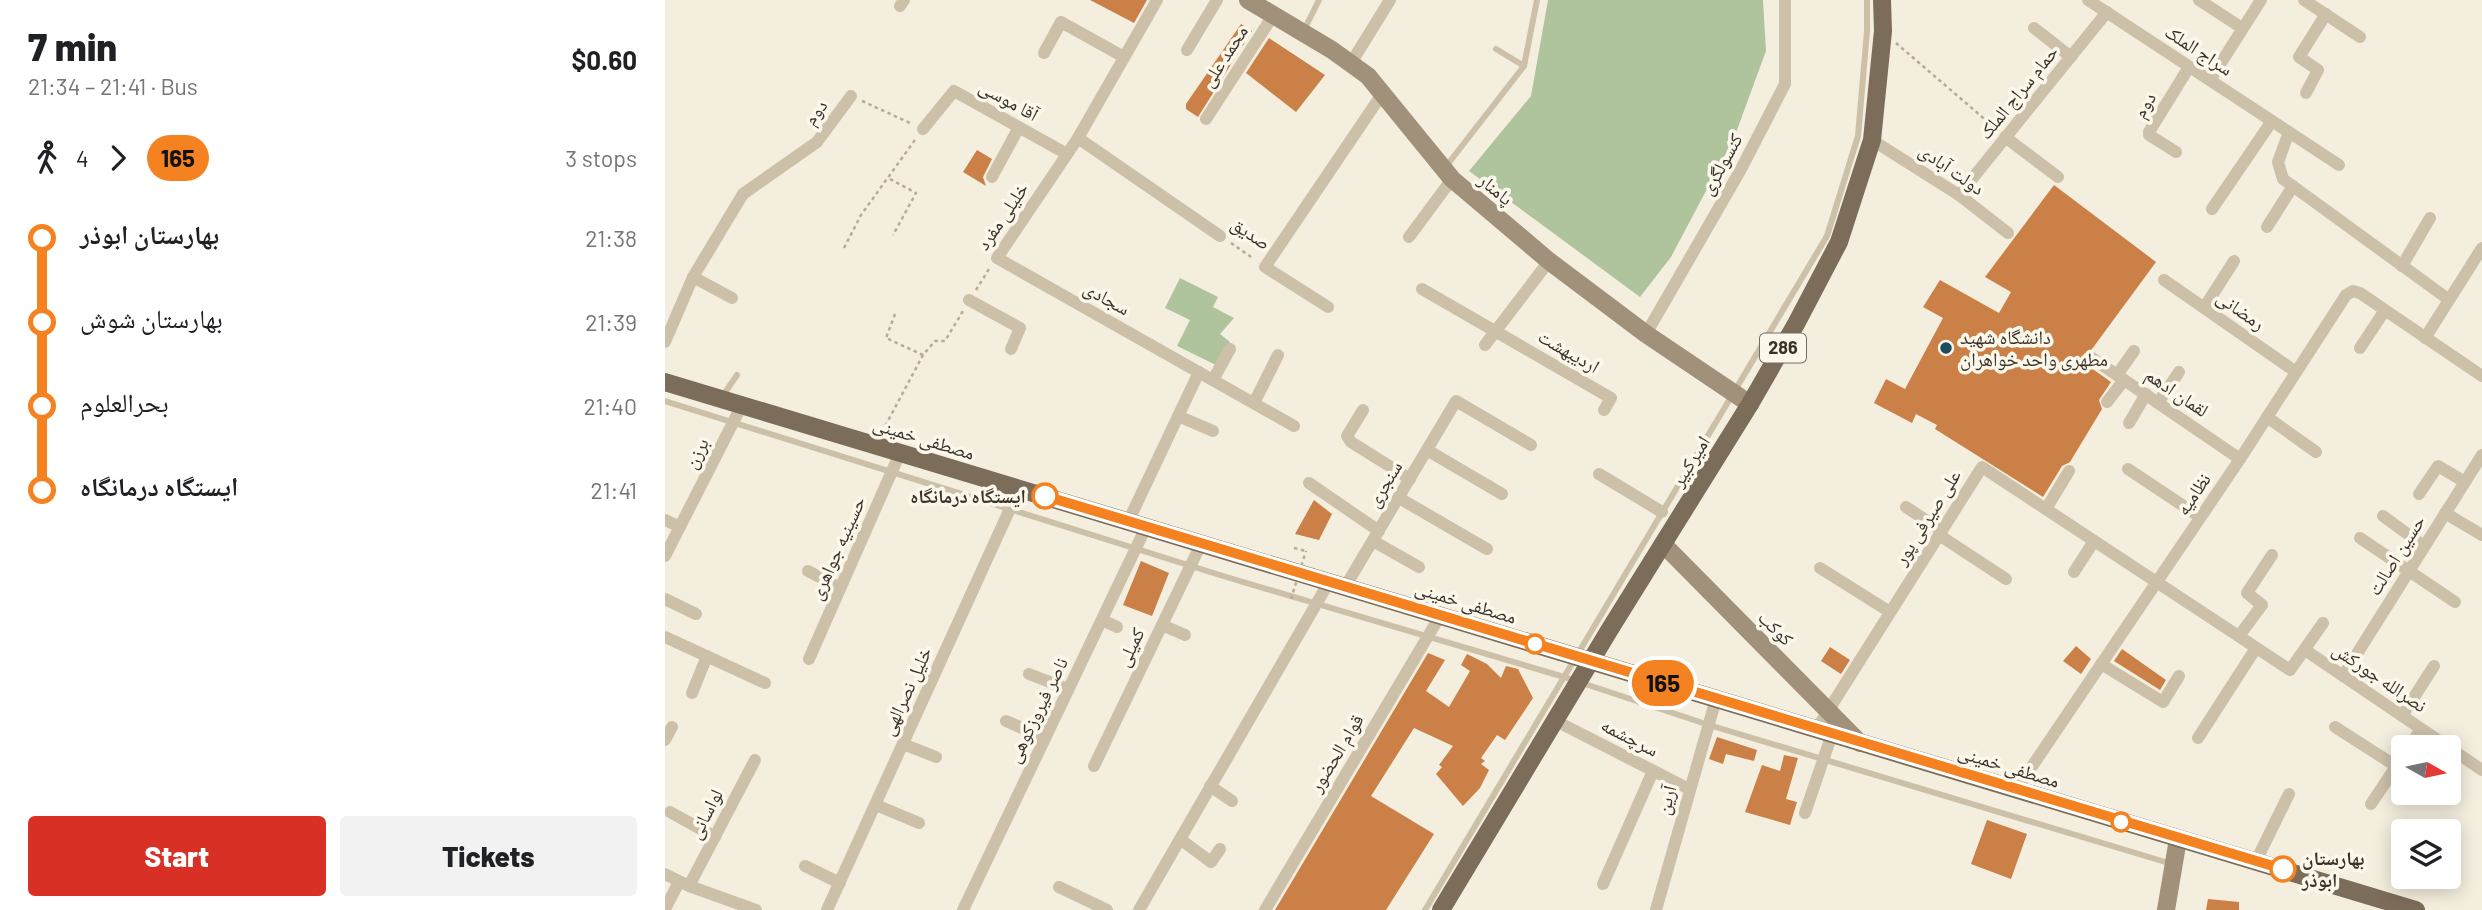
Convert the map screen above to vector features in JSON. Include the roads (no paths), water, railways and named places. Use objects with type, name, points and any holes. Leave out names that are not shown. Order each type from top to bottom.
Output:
[{"type":"main road","name":"امیرکبیر","points":[[1441,910],[1554,720],[1571,679],[1663,544],[1750,404],[1839,242],[1871,139],[1882,31],[1882,0]]},
{"type":"main road","name":"مصطفی خمینی","points":[[665,382],[2417,910]]},
{"type":"street","name":"خلیلی مفرد","points":[[997,258],[1078,138],[1157,0]]},
{"type":"street","points":[[1187,50],[1217,0]]},
{"type":"street","name":"پامنار","points":[[1248,0],[1303,32],[1368,76],[1448,174],[1549,261],[1646,334],[1750,404]]},
{"type":"street","points":[[1351,63],[1391,0]]},
{"type":"street","name":"کنسولگری","points":[[1646,334],[1740,172],[1785,84],[1785,0]]},
{"type":"street","points":[[2200,0],[2242,28]]},
{"type":"street","points":[[2210,80],[2261,0]]},
{"type":"street","points":[[2304,0],[2360,37]]},
{"type":"street","name":"سراج الملک","points":[[2094,2],[2339,165]]},
{"type":"street","name":"حمام سراج الملک","points":[[1959,195],[2107,12]]},
{"type":"street","name":"محمد علی","points":[[1206,119],[1274,14]]},
{"type":"street","points":[[2306,93],[2318,70],[2299,57],[2326,14]]},
{"type":"street","points":[[1044,54],[1061,22],[1124,57]]},
{"type":"street","points":[[2034,28],[2071,57]]},
{"type":"street","name":"دوم","points":[[2176,152],[2151,137],[2149,132],[2189,66]]},
{"type":"street","name":"آقا موسی","points":[[923,129],[954,91],[1067,154]]},
{"type":"street","name":"صدیق","points":[[1328,307],[1265,267],[1382,94]]},
{"type":"street","name":"دوم","points":[[693,278],[743,194],[817,142],[851,96]]},
{"type":"street","points":[[2212,209],[2272,121]]},
{"type":"street","points":[[992,177],[1019,127]]},
{"type":"street","points":[[2289,132],[2278,162],[2288,183],[2448,299]]},
{"type":"street","points":[[2005,136],[2058,177]]},
{"type":"street","name":"صدیق","points":[[1078,138],[1220,236]]},
{"type":"street","name":"دولت آبادی","points":[[1871,139],[1959,195],[2008,233]]},
{"type":"street","points":[[1409,237],[1448,174]]},
{"type":"street","points":[[2267,226],[2288,183]]},
{"type":"street","points":[[2402,266],[2430,218]]},
{"type":"street","points":[[2425,338],[2482,248]]},
{"type":"street","name":"سجادی","points":[[997,258],[1294,426]]},
{"type":"street","points":[[1485,345],[1549,261]]},
{"type":"street","points":[[2204,308],[2234,261]]},
{"type":"street","points":[[665,342],[693,278],[732,298]]},
{"type":"street","name":"رمضانی","points":[[2164,280],[2296,372]]},
{"type":"street","name":"اردیبهشت","points":[[1422,289],[1611,398],[1604,410]]},
{"type":"street","name":"نظامیه","points":[[2016,790],[2240,459],[2349,292],[2360,293],[2482,376]]},
{"type":"street","points":[[969,300],[1020,328],[1011,349]]},
{"type":"street","points":[[2360,348],[2385,310]]},
{"type":"street","points":[[1213,380],[1230,349]]},
{"type":"street","points":[[2107,402],[2134,351]]},
{"type":"street","points":[[1254,403],[1278,355]]},
{"type":"street","name":"لقمان ادهم","points":[[2092,358],[2240,459]]},
{"type":"street","points":[[1137,524],[1178,416],[1199,372]]},
{"type":"street","points":[[2158,403],[2179,372]]},
{"type":"street","points":[[2129,423],[2146,394]]},
{"type":"street","name":"سنجری","points":[[1139,910],[1316,604],[1337,585],[1376,536],[1456,401],[1531,445]]},
{"type":"street","name":"برزن","points":[[665,556],[742,405]]},
{"type":"street","points":[[1363,410],[1347,436],[1351,442],[1410,479]]},
{"type":"street","points":[[1178,416],[1213,431]]},
{"type":"street","points":[[2267,416],[2316,452]]},
{"type":"street","points":[[1427,450],[1501,494]]},
{"type":"street","name":"حسینیه جواهری","points":[[809,659],[900,453]]},
{"type":"street","name":"حسین اصالت","points":[[2343,676],[2482,455]]},
{"type":"street","points":[[2419,494],[2438,466],[2465,482]]},
{"type":"street","name":"علی صیرفی پور","points":[[1805,813],[1823,758],[1828,710],[1982,467],[2157,582]]},
{"type":"street","points":[[2128,469],[2200,517]]},
{"type":"street","points":[[2046,509],[2070,471]]},
{"type":"street","points":[[1599,474],[1663,512]]},
{"type":"street","points":[[1309,483],[1419,568]]},
{"type":"street","name":"خلیل نصرالهی","points":[[827,910],[1019,489]]},
{"type":"street","points":[[1398,498],[1487,549]]},
{"type":"street","points":[[1906,507],[2006,579]]},
{"type":"street","points":[[2445,513],[2482,536]]},
{"type":"street","points":[[2383,516],[2424,546]]},
{"type":"street","points":[[665,520],[680,527]]},
{"type":"street","name":"ناصر فیروزکوهی","points":[[967,908],[1136,548],[1137,524]]},
{"type":"street","points":[[2360,538],[2455,602]]},
{"type":"street","points":[[2074,572],[2094,541]]},
{"type":"street","name":"کمیلی","points":[[1094,766],[1201,544]]},
{"type":"street","name":"کوکب","points":[[1663,544],[1860,743]]},
{"type":"street","points":[[2239,636],[2262,605],[2246,593],[2272,555]]},
{"type":"street","points":[[1820,568],[1891,612]]},
{"type":"street","points":[[808,571],[841,587]]},
{"type":"street","name":"نصرالله جورکش","points":[[2157,582],[2290,670],[2305,650],[2482,770]]},
{"type":"street","points":[[665,599],[696,614]]},
{"type":"street","name":"قوام الحضور","points":[[1265,910],[1440,616]]},
{"type":"street","points":[[1102,620],[1117,627]]},
{"type":"street","points":[[2305,650],[2323,623]]},
{"type":"street","points":[[1162,625],[1185,635]]},
{"type":"street","points":[[665,637],[765,683]]},
{"type":"street","points":[[2198,738],[2256,648]]},
{"type":"street","points":[[692,693],[707,656]]},
{"type":"street","points":[[2101,664],[2163,702],[2179,676]]},
{"type":"street","points":[[2402,716],[2434,666]]},
{"type":"street","points":[[1029,674],[1068,689]]},
{"type":"street","name":"آرین","points":[[1656,910],[1716,699]]},
{"type":"street","name":"سرچشمه","points":[[1554,720],[1689,789]]},
{"type":"street","points":[[1006,721],[1045,738]]},
{"type":"street","points":[[665,740],[671,727]]},
{"type":"street","points":[[2335,727],[2391,757]]},
{"type":"street","points":[[2417,735],[2421,729]]},
{"type":"street","points":[[903,744],[936,757]]},
{"type":"street","name":"لواسانی","points":[[665,909],[715,836],[755,760]]},
{"type":"street","points":[[1602,884],[1653,771]]},
{"type":"street","points":[[2371,804],[2391,773]]},
{"type":"street","points":[[1210,786],[1232,801]]},
{"type":"street","points":[[2256,861],[2289,794]]},
{"type":"street","points":[[876,805],[919,823]]},
{"type":"street","points":[[670,812],[715,836]]},
{"type":"street","points":[[1180,839],[1211,862],[1220,849]]},
{"type":"street","points":[[2166,910],[2178,839]]},
{"type":"street","points":[[805,866],[840,883]]},
{"type":"street","points":[[665,874],[684,884],[756,910]]},
{"type":"street","points":[[1059,887],[1107,910]]},
{"type":"lane","points":[[1303,32],[1319,0]]},
{"type":"lane","points":[[1448,174],[1524,66],[1537,0]]},
{"type":"lane","points":[[1583,659],[1663,512],[1827,236],[1858,136],[1867,0]]},
{"type":"lane","points":[[1496,49],[1524,66]]},
{"type":"lane","points":[[721,399],[737,375]]},
{"type":"lane","points":[[665,401],[1316,604],[1571,679],[1709,724],[2174,864]]},
{"type":"lane","points":[[1425,910],[1571,679]]},
{"type":"place","name":"دانشگاه شهید مطهری واحد خواهران","points":[[1946,348]]},
{"type":"place","name":"ایستگاه درمانگاه","points":[[1045,496]]},
{"type":"place","name":"بهارستان ابوذر","points":[[2283,869]]}]
